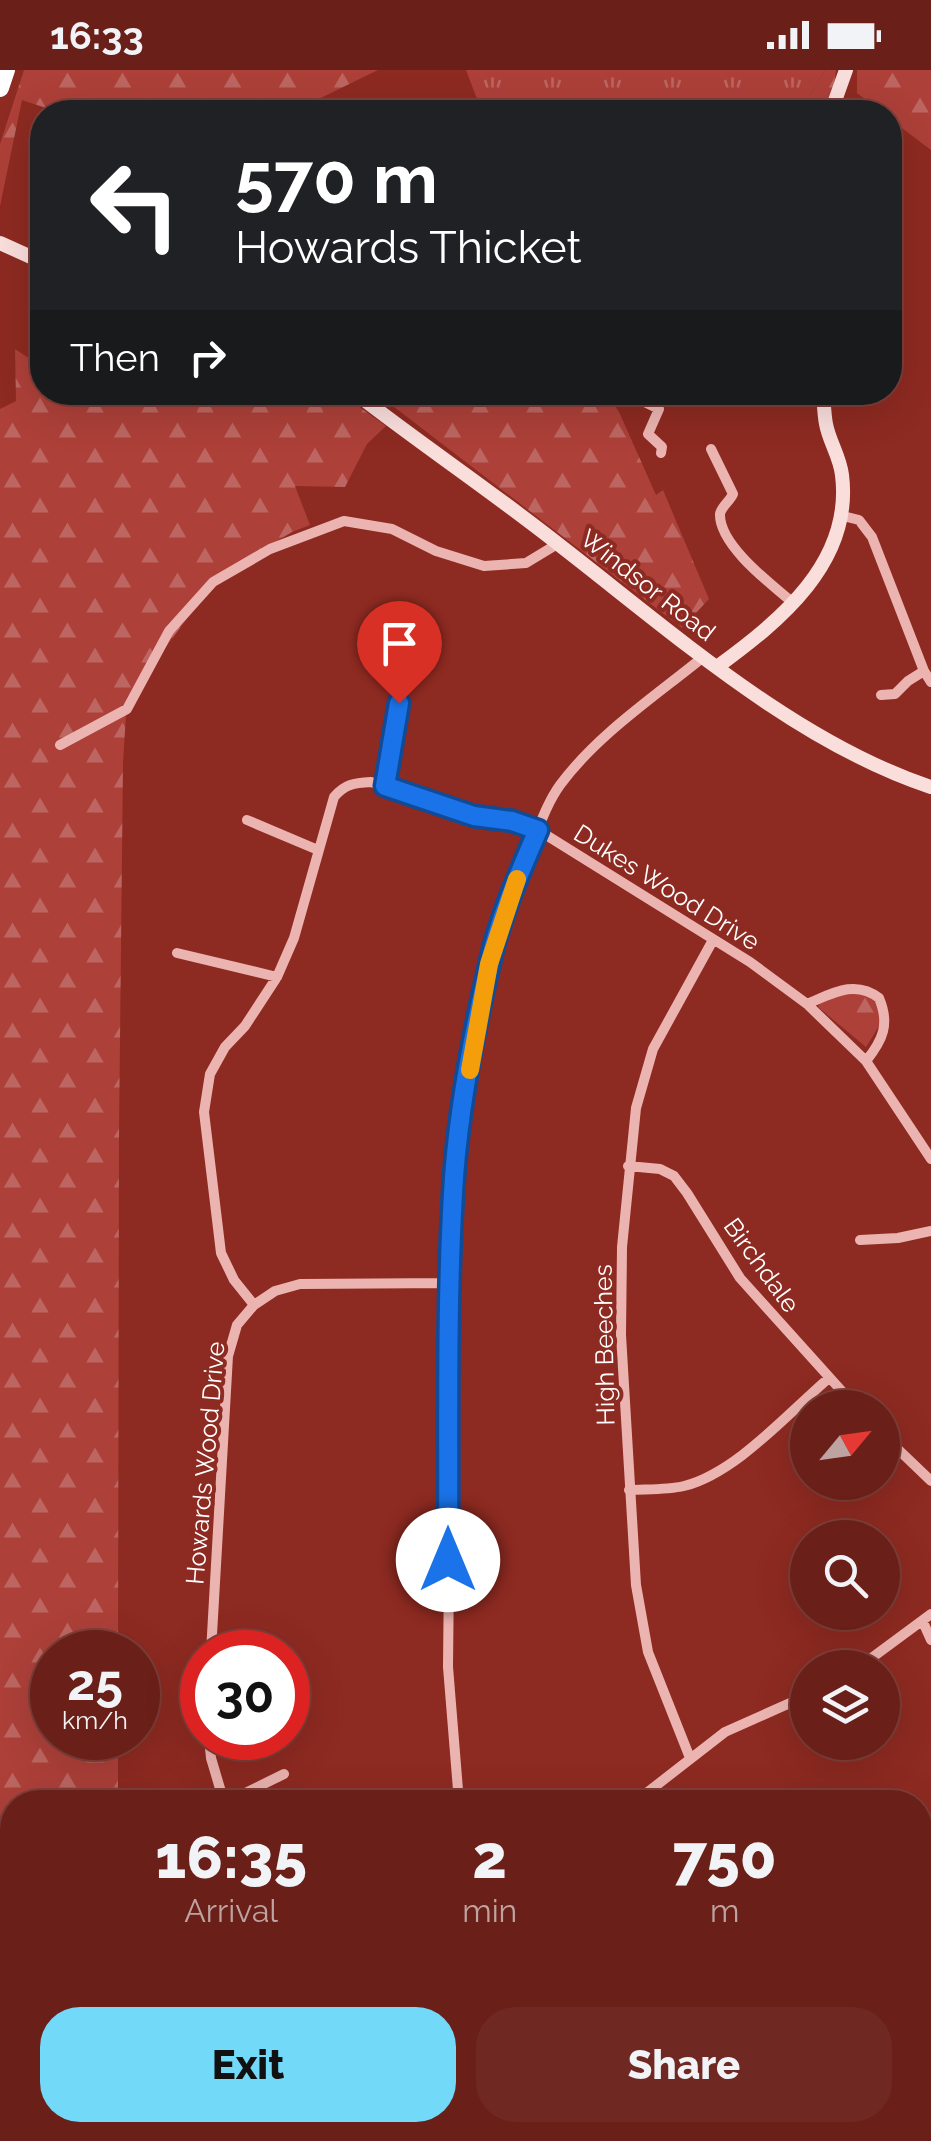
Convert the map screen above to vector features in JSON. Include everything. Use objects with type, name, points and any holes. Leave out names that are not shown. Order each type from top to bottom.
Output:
[{"type":"highway","points":[[0,88],[6,70]]},
{"type":"main road","points":[[835,100],[846,70]]},
{"type":"main road","points":[[0,243],[30,257]]},
{"type":"main road","name":"Windsor Road","points":[[371,405],[558,544],[702,658],[800,722],[893,775],[931,788]]},
{"type":"main road","points":[[717,667],[758,637],[829,557],[843,516],[842,470],[823,405]]},
{"type":"street","points":[[650,405],[659,409],[648,434],[662,447],[660,453]]},
{"type":"street","points":[[711,448],[733,494],[720,516],[728,535],[738,552],[792,602]]},
{"type":"street","points":[[843,516],[859,520],[872,537],[931,682]]},
{"type":"street","points":[[60,744],[127,709],[170,631],[202,594],[213,582],[270,549],[344,521],[392,528],[436,551],[484,566],[526,563],[558,544]]},
{"type":"street","name":"Dukes Wood Drive","points":[[702,658],[593,749],[559,787],[538,830],[750,962],[807,1004],[866,1062],[931,1159]]},
{"type":"street","points":[[881,696],[896,694],[924,671]]},
{"type":"street","points":[[385,786],[403,684]]},
{"type":"street","points":[[450,1283],[300,1284],[275,1291],[254,1305],[234,1280],[221,1253],[204,1112],[210,1074],[277,977],[294,938],[334,797],[342,788],[355,783],[385,786],[474,816],[512,821],[538,830],[489,964],[453,1190],[448,1667],[458,1790]]},
{"type":"street","points":[[247,820],[262,830],[318,850]]},
{"type":"street","name":"High Beeches","points":[[690,1758],[648,1652],[636,1585],[621,1335],[622,1247],[636,1108],[654,1049],[713,940]]},
{"type":"street","points":[[178,953],[277,977]]},
{"type":"street","points":[[807,1004],[847,989],[862,988],[880,998],[886,1025],[877,1048],[866,1062]]},
{"type":"street","name":"Birchdale","points":[[628,1166],[674,1176],[688,1192],[740,1278],[840,1390]]},
{"type":"street","points":[[860,1240],[931,1232]]},
{"type":"street","name":"Howards Wood Drive","points":[[212,1630],[228,1356],[237,1325],[254,1305]]},
{"type":"street","points":[[629,1490],[682,1487],[708,1477],[729,1465],[828,1378]]},
{"type":"street","points":[[900,1451],[931,1481]]},
{"type":"street","points":[[883,1650],[927,1618],[931,1640]]},
{"type":"street","points":[[651,1790],[725,1732],[790,1703]]},
{"type":"street","points":[[212,1760],[222,1790]]},
{"type":"street","points":[[251,1790],[284,1774]]},
{"type":"green space","points":[[24,70],[378,70],[317,100],[22,100],[0,206],[0,144]]},
{"type":"green space","points":[[466,70],[825,70],[808,100],[477,100]]},
{"type":"green space","points":[[825,70],[836,70],[832,100],[808,100]]},
{"type":"green space","points":[[857,70],[931,70],[931,150],[902,128],[902,100],[866,100],[857,93]]},
{"type":"green space","points":[[15,349],[30,359],[30,405],[357,405],[386,426],[367,444],[345,487],[295,486],[310,525],[221,574],[127,698],[119,1133],[118,1630],[30,1630],[30,1760],[118,1760],[118,1790],[0,1790],[0,409],[16,401]]},
{"type":"green space","points":[[392,405],[614,405],[656,495],[663,490],[709,599],[682,628]]},
{"type":"green space","points":[[854,990],[873,999],[884,1018],[866,1047],[818,1007],[822,997]]},
{"type":"slow traffic","points":[[470,1070],[489,964],[517,879]]},
{"type":"route","points":[[399,703],[385,786],[474,816],[512,821],[538,830],[489,964],[462,1115],[453,1190],[450,1283],[448,1560]]}]
